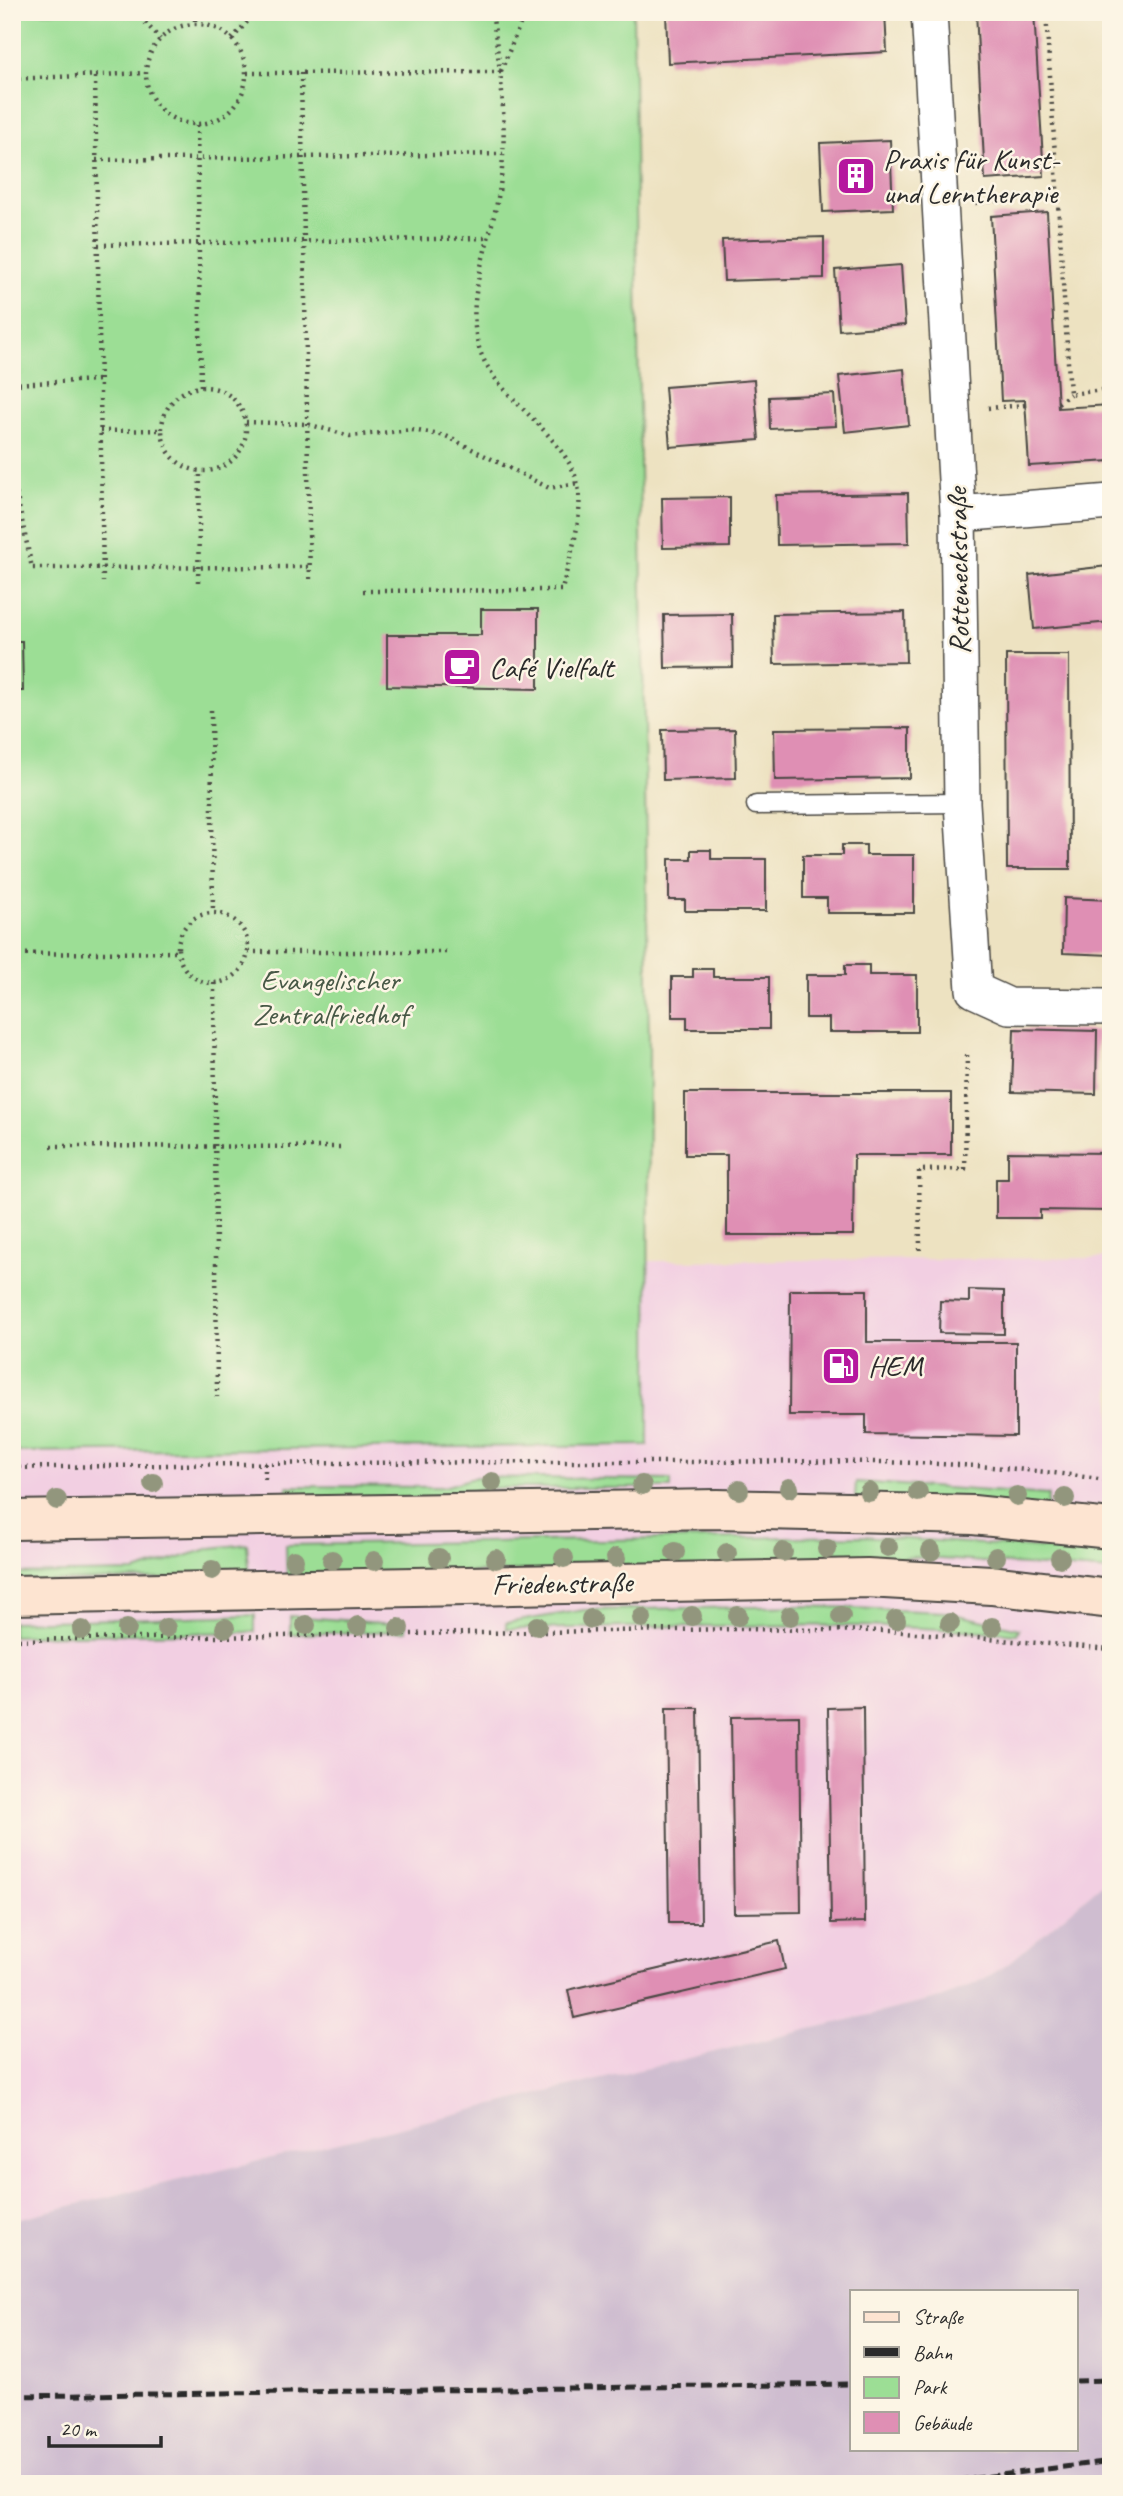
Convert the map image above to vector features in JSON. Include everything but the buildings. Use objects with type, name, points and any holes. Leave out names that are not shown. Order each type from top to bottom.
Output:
[{"type":"main road","points":[[12,1520],[729,1509],[973,1515],[1111,1529]]},
{"type":"main road","name":"Friedenstraße","points":[[12,1595],[867,1578],[991,1585],[1111,1599]]},
{"type":"street","name":"Rotteneckstraße","points":[[929,12],[958,514],[962,803],[974,990],[1009,1006],[1111,1007]]},
{"type":"street","points":[[958,514],[1111,502]]},
{"type":"lane","points":[[756,804],[962,803]]},
{"type":"path","points":[[136,12],[160,39]]},
{"type":"path","points":[[195,12],[195,23]]},
{"type":"path","points":[[232,39],[256,12]]},
{"type":"path","points":[[363,592],[562,590],[579,505],[578,483],[558,447],[491,373],[478,345],[475,314],[499,192],[503,154],[501,72],[492,12]]},
{"type":"path","points":[[501,72],[525,12]]},
{"type":"path","points":[[1046,12],[1070,394]]},
{"type":"path","points":[[195,23],[221,30],[232,39],[240,48],[247,73],[244,88],[227,114],[197,125],[181,122],[155,104],[147,90],[145,73],[152,48],[160,39],[170,30],[195,23]]},
{"type":"path","points":[[247,73],[501,72]]},
{"type":"path","points":[[12,79],[145,73]]},
{"type":"path","points":[[301,73],[310,582]]},
{"type":"path","points":[[94,77],[103,582]]},
{"type":"path","points":[[197,125],[201,387]]},
{"type":"path","points":[[96,160],[503,154]]},
{"type":"path","points":[[939,206],[1058,195]]},
{"type":"path","points":[[97,246],[489,238]]},
{"type":"path","points":[[12,384],[99,380]]},
{"type":"path","points":[[201,387],[225,393],[242,411],[246,422],[246,436],[235,458],[213,471],[200,472],[177,462],[164,442],[162,430],[169,406],[177,396],[201,387]]},
{"type":"path","points":[[1058,403],[1070,394],[1111,389]]},
{"type":"path","points":[[246,422],[307,424],[349,436],[412,430],[446,436],[549,488],[578,483]]},
{"type":"path","points":[[100,430],[162,430]]},
{"type":"path","points":[[198,582],[200,472]]},
{"type":"path","points":[[12,473],[32,568],[310,567]]},
{"type":"path","points":[[211,710],[213,913]]},
{"type":"path","points":[[213,913],[235,921],[247,941],[248,952],[245,962],[232,977],[214,983],[194,977],[186,970],[178,952],[179,940],[191,921],[213,913]]},
{"type":"path","points":[[12,954],[178,952]]},
{"type":"path","points":[[248,952],[446,952]]},
{"type":"path","points":[[214,983],[217,1397]]},
{"type":"path","points":[[920,1250],[919,1170],[965,1169],[967,1055]]},
{"type":"path","points":[[51,1146],[342,1147]]},
{"type":"path","points":[[12,1468],[219,1463],[858,1461],[977,1467],[1111,1481]]},
{"type":"path","points":[[573,1462],[573,1469]]},
{"type":"path","points":[[490,1625],[490,1633]]},
{"type":"path","points":[[12,1640],[740,1629],[891,1631],[1111,1648]]},
{"type":"shaded area","points":[[1111,1258],[1111,1876],[1007,1965],[977,1983],[941,1998],[12,2220],[12,1452],[648,1445],[648,1261]]},
{"type":"shaded area","points":[[1111,1876],[1111,2484],[12,2484],[12,2220],[941,1998],[977,1983],[1007,1965]]},
{"type":"green space","name":"Evangelischer Zentralfriedhof","points":[[12,12],[633,12],[649,1044],[648,1445],[12,1452]]},
{"type":"green space","points":[[476,1477],[671,1480],[671,1488],[482,1488],[446,1501],[286,1505],[287,1486],[444,1487]]},
{"type":"green space","points":[[856,1482],[1048,1495],[1047,1514],[855,1498]]},
{"type":"green space","points":[[863,1536],[1086,1551],[1111,1555],[1111,1571],[912,1557],[856,1563],[287,1577],[286,1545]]},
{"type":"green space","points":[[247,1544],[250,1577],[12,1582],[12,1574],[135,1572],[211,1548]]},
{"type":"green space","points":[[806,1606],[945,1612],[1019,1629],[1017,1634],[826,1626],[506,1629],[506,1623],[584,1610]]},
{"type":"green space","points":[[255,1615],[255,1632],[12,1636],[12,1622]]},
{"type":"green space","points":[[290,1616],[406,1625],[406,1631],[290,1634]]},
{"type":"railway","points":[[1078,2381],[1111,2380]]},
{"type":"railway","points":[[12,2396],[850,2384]]},
{"type":"railway","points":[[928,2484],[1111,2461]]},
{"type":"place","name":"Praxis für Kunst- und Lerntherapie","points":[[856,176]]},
{"type":"place","name":"Café Vielfalt","points":[[462,667]]},
{"type":"place","name":"HEM","points":[[841,1366]]}]
